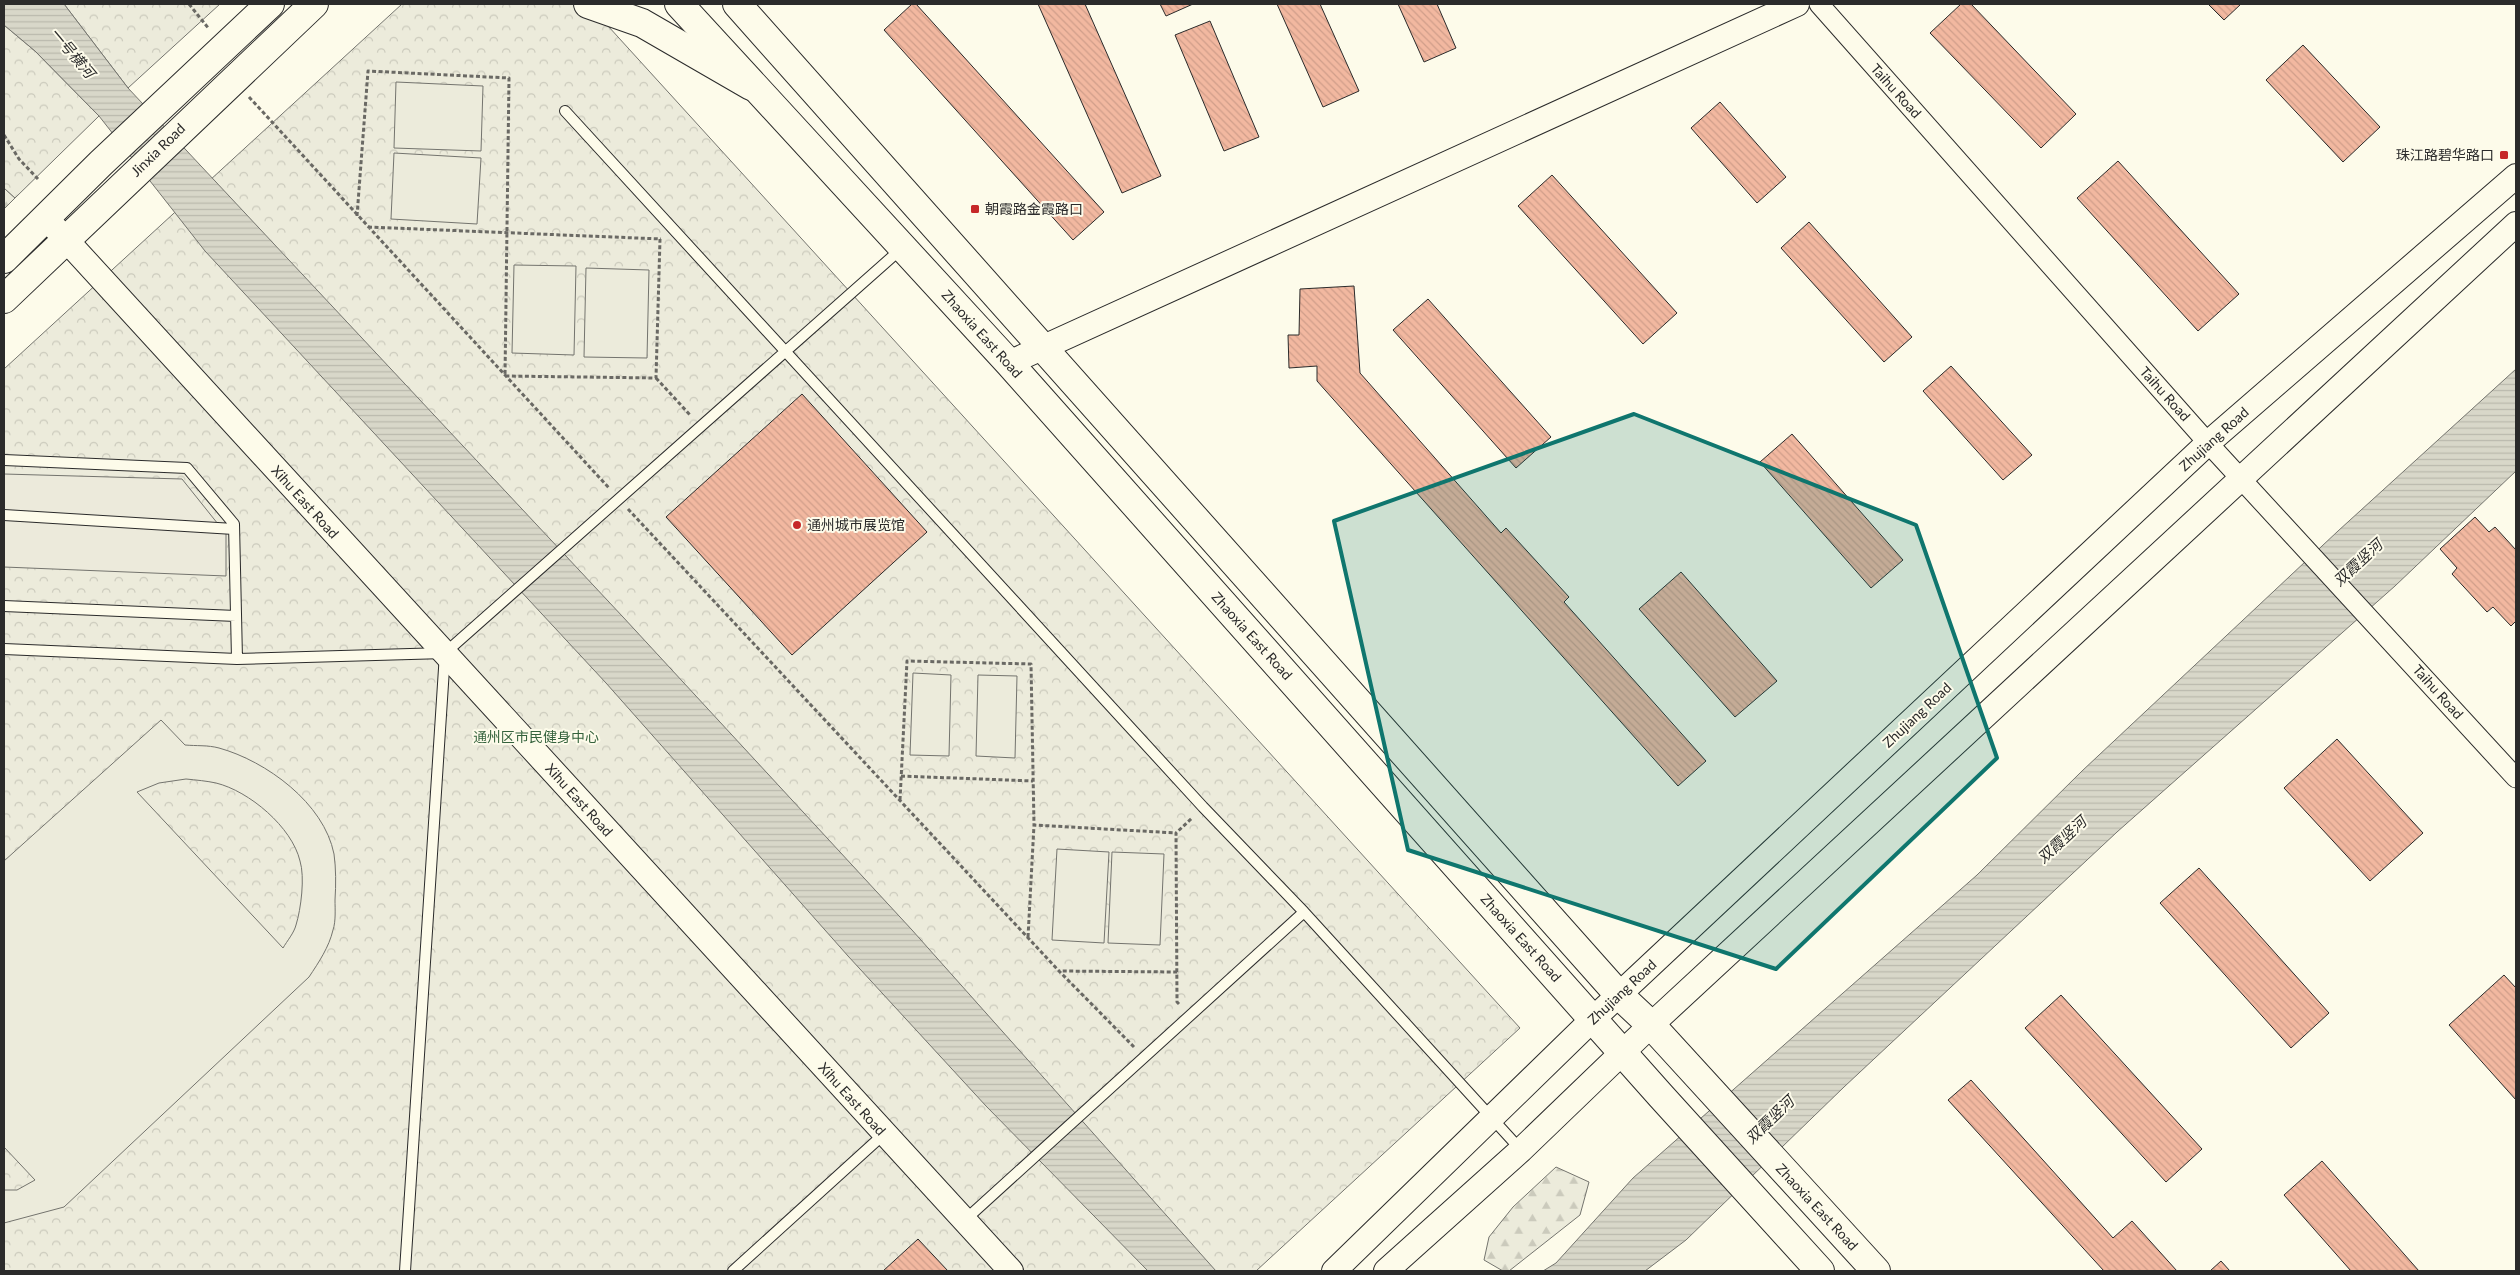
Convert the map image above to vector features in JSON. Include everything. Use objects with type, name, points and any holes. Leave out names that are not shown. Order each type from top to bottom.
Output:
[{"type":"main road","points":[[4,259],[101,162],[270,4]]},
{"type":"main road","name":"Jinxia Road","points":[[4,299],[203,107],[314,4]]},
{"type":"main road","points":[[588,4],[642,24],[757,89]]},
{"type":"main road","name":"Zhaoxia East Road","points":[[679,4],[1009,363],[1661,1096],[1820,1271]]},
{"type":"main road","name":"Zhaoxia East Road","points":[[738,4],[1619,995],[1651,1025],[1691,1071],[1876,1271]]},
{"type":"street","points":[[1009,363],[1797,4]]},
{"type":"street","name":"Taihu Road","points":[[1819,4],[2208,443],[2516,778]]},
{"type":"street","name":"Zhujiang Road","points":[[1334,1271],[1593,1019],[2208,443],[2516,176]]},
{"type":"street","name":"Xihu East Road","points":[[46,218],[1011,1271]]},
{"type":"street","points":[[1386,1271],[1521,1150],[1651,1025],[2516,224]]},
{"type":"lane","points":[[565,111],[1203,807],[1304,912],[1521,1150]]},
{"type":"lane","points":[[4,649],[237,659],[445,653],[511,597],[903,248]]},
{"type":"lane","points":[[4,460],[188,468],[234,524],[237,659]]},
{"type":"lane","points":[[4,515],[234,529]]},
{"type":"lane","points":[[4,606],[236,616]]},
{"type":"lane","points":[[405,1271],[445,653]]},
{"type":"lane","points":[[964,1220],[1084,1110],[1194,1014],[1304,912]]},
{"type":"lane","points":[[733,1271],[884,1134]]},
{"type":"path","points":[[189,4],[202,21]]},
{"type":"path","points":[[357,216],[368,71],[509,78],[505,376]]},
{"type":"path","points":[[234,80],[270,123],[619,500],[1059,971],[1144,1057]]},
{"type":"path","points":[[4,135],[19,159],[38,179]]},
{"type":"path","points":[[367,227],[684,240]]},
{"type":"path","points":[[660,239],[656,378],[701,427]]},
{"type":"path","points":[[505,376],[656,378]]},
{"type":"path","points":[[900,800],[907,661],[1031,664],[1034,826],[1028,937]]},
{"type":"path","points":[[901,776],[1033,781]]},
{"type":"path","points":[[1194,1014],[1177,1002],[1176,833],[1203,807]]},
{"type":"path","points":[[1034,826],[1176,833]]},
{"type":"path","points":[[1059,971],[1177,972]]},
{"type":"highlighted area","points":[[1634,414],[1916,525],[1997,758],[1776,969],[1408,850],[1334,521]]},
{"type":"green space","points":[[64,4],[220,4],[128,88]]},
{"type":"green space","name":"通州区市民健身中心","points":[[402,4],[588,4],[1520,1028],[1256,1271],[4,1271],[4,369]]},
{"type":"green space","points":[[4,25],[35,51],[99,116],[15,198],[4,188]]},
{"type":"green space","points":[[396,82],[483,86],[481,151],[394,148]]},
{"type":"green space","points":[[394,153],[481,158],[477,224],[391,219]]},
{"type":"green space","points":[[4,188],[15,198],[4,209]]},
{"type":"green space","points":[[514,265],[576,266],[574,355],[512,353]]},
{"type":"green space","points":[[586,268],[649,270],[647,358],[584,357]]},
{"type":"green space","points":[[913,673],[951,675],[949,756],[910,755]]},
{"type":"green space","points":[[978,675],[1017,676],[1015,758],[976,756]]},
{"type":"green space","points":[[161,720],[185,745],[215,747],[237,754],[273,774],[306,801],[328,835],[334,854],[336,883],[334,926],[329,942],[309,977],[64,1207],[4,1223],[4,1190],[17,1190],[35,1180],[4,1147],[4,861]],"holes":[[[186,779],[213,782],[229,787],[255,802],[279,823],[295,848],[301,868],[301,902],[295,928],[283,948],[137,792],[159,783]]]},
{"type":"green space","points":[[1057,849],[1109,852],[1104,943],[1052,940]]},
{"type":"green space","points":[[1112,852],[1164,854],[1160,945],[1108,943]]},
{"type":"green space","points":[[1556,1167],[1589,1182],[1580,1215],[1509,1271],[1503,1271],[1484,1260],[1489,1237],[1513,1207]]},
{"type":"shaded area","points":[[4,474],[182,479],[226,534],[226,576],[4,567]]},
{"type":"water","name":"一号横河","points":[[4,4],[64,4],[128,88],[623,617],[912,930],[1216,1271],[1148,1271],[986,1106],[848,956],[606,683],[205,251],[99,116],[35,51],[4,25]]},
{"type":"water","name":"双霞竖河","points":[[2516,369],[2516,471],[2395,586],[2117,832],[1844,1087],[1686,1240],[1645,1271],[1543,1271],[1556,1263],[1633,1178],[1977,875],[2082,771],[2338,531]]},
{"type":"building","points":[[912,4],[916,4],[1104,212],[1073,240],[884,30]]},
{"type":"building","points":[[1038,4],[1085,4],[1161,176],[1122,193]]},
{"type":"building","points":[[1160,4],[1193,4],[1166,16]]},
{"type":"building","points":[[1277,4],[1320,4],[1359,91],[1323,107]]},
{"type":"building","points":[[1398,4],[1437,4],[1456,48],[1424,62]]},
{"type":"building","points":[[1961,4],[1971,4],[2076,114],[2041,148],[1930,33]]},
{"type":"building","points":[[2208,4],[2241,4],[2224,20]]},
{"type":"building","points":[[1210,21],[1259,137],[1224,151],[1175,35]]},
{"type":"building","points":[[2303,45],[2380,127],[2343,162],[2266,80]]},
{"type":"building","points":[[1720,102],[1786,177],[1757,203],[1691,128]]},
{"type":"building","points":[[2118,161],[2239,294],[2198,331],[2077,198]]},
{"type":"building","points":[[1552,175],[1677,313],[1643,344],[1518,206]]},
{"type":"building","points":[[1809,222],[1912,337],[1884,362],[1781,248]]},
{"type":"building","points":[[1354,286],[1360,373],[1501,533],[1506,528],[1569,597],[1564,602],[1706,761],[1678,786],[1317,381],[1317,366],[1289,368],[1288,335],[1299,335],[1300,289]]},
{"type":"building","points":[[1428,299],[1551,437],[1516,468],[1393,330]]},
{"type":"building","points":[[1951,366],[2032,455],[2003,480],[1923,391]]},
{"type":"building","name":"通州城市展览馆","points":[[802,394],[927,532],[792,655],[666,517]]},
{"type":"building","points":[[1792,434],[1903,560],[1871,588],[1760,462]]},
{"type":"building","points":[[2475,517],[2489,532],[2495,527],[2516,550],[2516,621],[2511,626],[2493,607],[2487,612],[2452,574],[2457,568],[2440,549]]},
{"type":"building","points":[[1681,572],[1777,681],[1735,717],[1639,609]]},
{"type":"building","points":[[2337,739],[2423,833],[2370,881],[2284,788]]},
{"type":"building","points":[[2199,868],[2329,1013],[2291,1048],[2160,903]]},
{"type":"building","points":[[2504,975],[2516,988],[2516,1100],[2449,1025]]},
{"type":"building","points":[[2061,995],[2202,1149],[2166,1182],[2025,1028]]},
{"type":"building","points":[[1971,1080],[2113,1238],[2132,1221],[2177,1271],[2104,1271],[1948,1100]]},
{"type":"building","points":[[2322,1161],[2419,1271],[2351,1271],[2284,1195]]},
{"type":"building","points":[[918,1239],[948,1271],[883,1271]]},
{"type":"building","points":[[2221,1261],[2230,1271],[2210,1271]]},
{"type":"place","name":"珠江路碧华路口","points":[[2504,155]]},
{"type":"place","name":"朝霞路金霞路口","points":[[975,209]]},
{"type":"place","name":"通州城市展览馆","points":[[797,525]]}]
